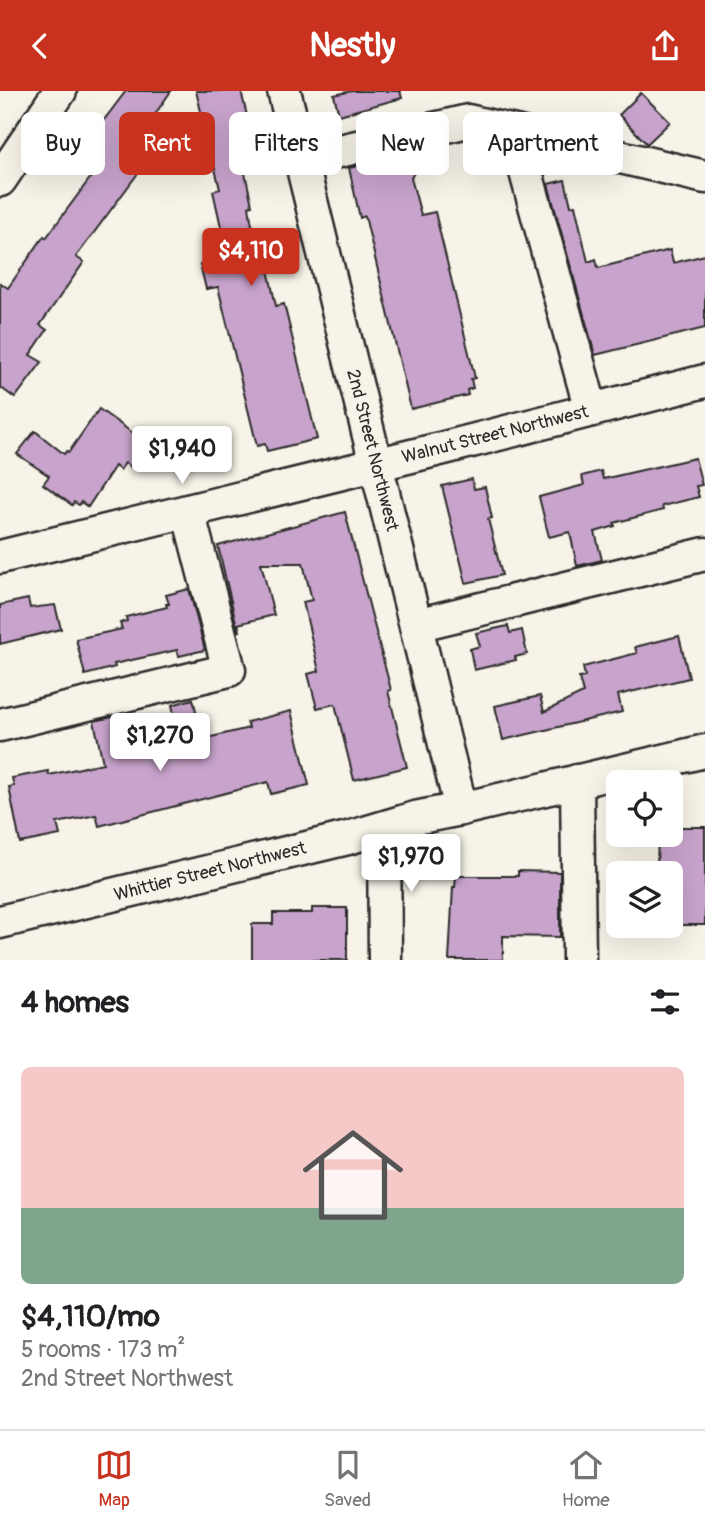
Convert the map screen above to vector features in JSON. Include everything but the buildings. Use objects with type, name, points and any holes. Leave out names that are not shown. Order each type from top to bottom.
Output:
[{"type":"street","points":[[0,180],[60,91]]},
{"type":"street","name":"2nd Street Northwest","points":[[284,91],[289,112]]},
{"type":"street","points":[[342,150],[463,122]]},
{"type":"street","points":[[623,157],[705,177]]},
{"type":"street","name":"2nd Street Northwest","points":[[305,175],[461,809]]},
{"type":"street","points":[[528,175],[591,410]]},
{"type":"street","name":"Walnut Street Northwest","points":[[0,557],[705,381]]},
{"type":"street","points":[[0,725],[229,670],[188,511]]},
{"type":"street","points":[[416,625],[705,554]]},
{"type":"street","name":"Whittier Street Northwest","points":[[0,922],[384,829],[415,818],[705,751]]},
{"type":"street","points":[[577,781],[579,960]]},
{"type":"street","points":[[384,829],[384,960]]}]
